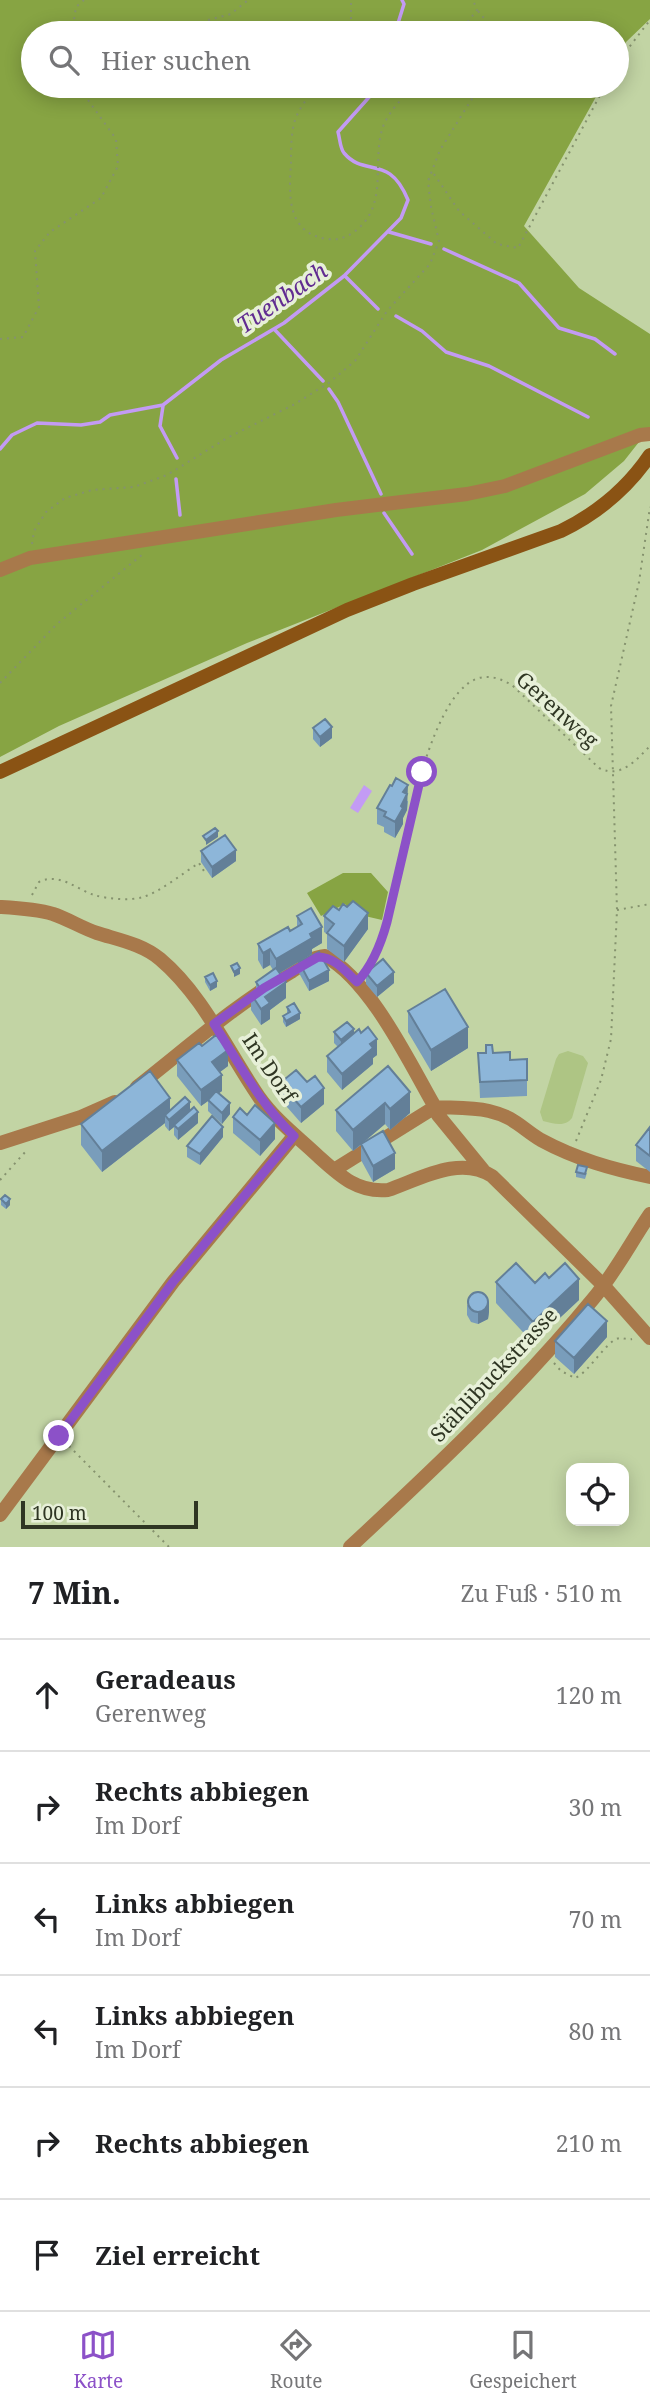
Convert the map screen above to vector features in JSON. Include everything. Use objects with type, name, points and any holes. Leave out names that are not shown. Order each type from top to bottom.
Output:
[{"type":"street","points":[[0,570],[30,558],[336,510],[467,494],[505,486],[640,435],[650,434]]},
{"type":"street","points":[[0,772],[359,605],[570,527],[613,499],[650,455]]},
{"type":"street","points":[[0,907],[29,909],[54,915],[154,954],[178,978],[214,1024],[113,1103],[0,1143]]},
{"type":"street","name":"Im Dorf","points":[[318,957],[336,962],[357,982],[402,1049],[438,1115],[483,1170],[456,1167],[388,1190],[377,1191],[356,1186],[278,1120],[259,1096],[214,1024],[264,988],[318,957]]},
{"type":"street","points":[[334,1170],[435,1107],[488,1111],[515,1120],[539,1139],[590,1163],[650,1177]]},
{"type":"street","points":[[0,1515],[173,1282],[294,1136]]},
{"type":"street","points":[[483,1170],[603,1285],[647,1334]]},
{"type":"street","name":"Stählibuckstrasse","points":[[350,1547],[459,1446],[544,1354],[603,1285],[650,1214]]},
{"type":"path","points":[[74,21],[76,7],[84,0]]},
{"type":"path","points":[[208,20],[231,13],[248,0]]},
{"type":"path","points":[[351,0],[351,21]]},
{"type":"path","points":[[473,0],[486,21]]},
{"type":"path","points":[[468,21],[477,10]]},
{"type":"path","points":[[629,47],[650,20]]},
{"type":"path","points":[[0,339],[23,337],[39,307],[35,251],[50,232],[101,198],[118,166],[116,139],[87,98]]},
{"type":"path","points":[[307,98],[294,122],[289,199],[294,215],[307,232],[331,240],[344,238],[363,225],[372,209],[379,176],[383,126],[391,110],[402,98]]},
{"type":"path","points":[[30,558],[34,531],[47,512],[65,498],[92,490],[134,487],[167,475],[227,438],[295,404],[355,362],[387,311],[430,264],[439,241],[428,181],[440,150],[472,98]]},
{"type":"path","points":[[433,172],[459,212],[497,244],[518,248],[599,98]]},
{"type":"path","points":[[571,1155],[608,1057],[618,910],[611,706],[641,572],[650,507]]},
{"type":"path","points":[[0,683],[57,624],[144,553]]},
{"type":"path","name":"Gerenweg","points":[[357,982],[373,961],[382,941],[430,740],[451,700],[465,685],[486,676],[512,685],[600,768],[614,772]]},
{"type":"path","points":[[614,772],[631,765],[650,746]]},
{"type":"path","points":[[29,909],[36,885],[44,879],[65,881],[101,896],[138,898],[151,893],[199,863],[204,871]]},
{"type":"path","points":[[618,910],[650,904]]},
{"type":"path","points":[[0,1180],[43,1130]]},
{"type":"path","points":[[544,1354],[561,1371],[575,1378],[583,1375],[611,1342],[619,1338],[634,1339],[647,1334]]},
{"type":"path","points":[[59,1436],[170,1547]]},
{"type":"green space","points":[[0,0],[650,0],[650,19],[629,39],[629,21],[21,21],[21,98],[595,98],[524,226],[579,288],[650,334],[650,428],[624,461],[585,494],[482,550],[247,643],[59,726],[0,757]]},
{"type":"green space","points":[[343,873],[371,873],[388,892],[382,920],[352,913],[345,904],[321,916],[307,893]]},
{"type":"green space","points":[[568,1051],[583,1056],[588,1063],[572,1118],[562,1124],[543,1121],[540,1112],[556,1059],[559,1054]]},
{"type":"shaded area","points":[[364,785],[372,791],[358,813],[350,808]]},
{"type":"building","points":[[325,719],[332,727],[320,737],[313,728]]},
{"type":"building","points":[[396,778],[408,785],[403,792],[407,794],[401,806],[403,808],[395,822],[384,816],[386,812],[377,808]]},
{"type":"building","points":[[215,828],[218,831],[206,840],[203,836]]},
{"type":"building","points":[[225,835],[236,850],[212,867],[201,851]]},
{"type":"building","points":[[353,901],[368,913],[344,946],[327,933],[334,924],[324,916],[333,906],[339,910],[343,904],[347,907]]},
{"type":"building","points":[[311,908],[322,927],[310,934],[312,938],[276,959],[270,949],[263,953],[258,944],[288,927],[290,931],[302,924],[297,916]]},
{"type":"building","points":[[319,952],[329,970],[309,981],[299,962]]},
{"type":"building","points":[[383,959],[394,972],[377,986],[366,973]]},
{"type":"building","points":[[237,963],[240,968],[234,972],[231,966]]},
{"type":"building","points":[[276,968],[286,982],[265,997],[270,1003],[261,1009],[251,994],[260,988],[256,982]]},
{"type":"building","points":[[213,973],[217,981],[210,985],[205,977]]},
{"type":"building","points":[[445,989],[468,1027],[431,1050],[408,1011]]},
{"type":"building","points":[[294,1003],[300,1013],[286,1021],[283,1016],[290,1012],[287,1007]]},
{"type":"building","points":[[347,1022],[354,1029],[341,1040],[334,1032]]},
{"type":"building","points":[[368,1027],[377,1039],[370,1044],[373,1048],[342,1074],[327,1056],[359,1029],[361,1033]]},
{"type":"building","points":[[216,1035],[228,1050],[212,1062],[222,1075],[201,1090],[177,1060],[199,1043],[202,1046]]},
{"type":"building","points":[[486,1045],[492,1045],[493,1053],[510,1052],[510,1060],[527,1059],[527,1080],[480,1082],[478,1053],[486,1053]]},
{"type":"building","points":[[388,1066],[410,1092],[390,1109],[385,1103],[353,1130],[336,1110]]},
{"type":"building","points":[[296,1070],[307,1082],[315,1076],[324,1088],[301,1107],[280,1083]]},
{"type":"building","points":[[150,1071],[170,1098],[102,1151],[81,1124]]},
{"type":"building","points":[[216,1091],[230,1103],[222,1113],[208,1100]]},
{"type":"building","points":[[185,1097],[190,1102],[169,1120],[165,1115]]},
{"type":"building","points":[[255,1105],[275,1123],[260,1140],[233,1117],[240,1108],[247,1115]]},
{"type":"building","points":[[194,1107],[198,1112],[178,1129],[174,1125]]},
{"type":"building","points":[[212,1116],[223,1127],[200,1154],[187,1146]]},
{"type":"building","points":[[650,1127],[650,1156],[636,1145]]},
{"type":"building","points":[[383,1131],[395,1153],[373,1166],[361,1144]]},
{"type":"building","points":[[578,1165],[587,1167],[585,1174],[576,1172]]},
{"type":"building","points":[[5,1195],[10,1199],[6,1204],[1,1199]]},
{"type":"building","points":[[516,1263],[535,1283],[545,1273],[549,1278],[565,1263],[579,1279],[533,1322],[496,1282]]},
{"type":"building","points":[[474,1292],[482,1292],[488,1302],[482,1312],[474,1312],[468,1306],[468,1298]]},
{"type":"building","points":[[588,1304],[607,1321],[574,1358],[555,1341]]},
{"type":"waterway","name":"Tuenbach","points":[[399,21],[404,4],[402,0]]},
{"type":"waterway","name":"Tuenbach","points":[[0,449],[12,435],[37,423],[81,425],[100,422],[110,415],[163,405],[221,360],[284,323],[344,276],[401,218],[408,200],[393,176],[352,160],[341,146],[338,132],[368,98]]},
{"type":"waterway","points":[[389,232],[431,244]]},
{"type":"waterway","points":[[444,249],[519,283],[559,328],[595,339],[615,354]]},
{"type":"waterway","points":[[345,276],[378,309]]},
{"type":"waterway","points":[[396,316],[422,331],[446,352],[489,366],[588,417]]},
{"type":"waterway","points":[[274,329],[323,381]]},
{"type":"waterway","points":[[329,389],[338,402],[381,494]]},
{"type":"waterway","points":[[163,406],[160,426],[177,458]]},
{"type":"waterway","points":[[176,479],[180,515]]},
{"type":"waterway","points":[[384,513],[412,554]]},
{"type":"route","points":[[59,1436],[173,1282],[294,1136],[259,1096],[214,1024],[264,988],[318,957],[336,962],[357,982],[364,974],[382,941],[422,772]]}]
